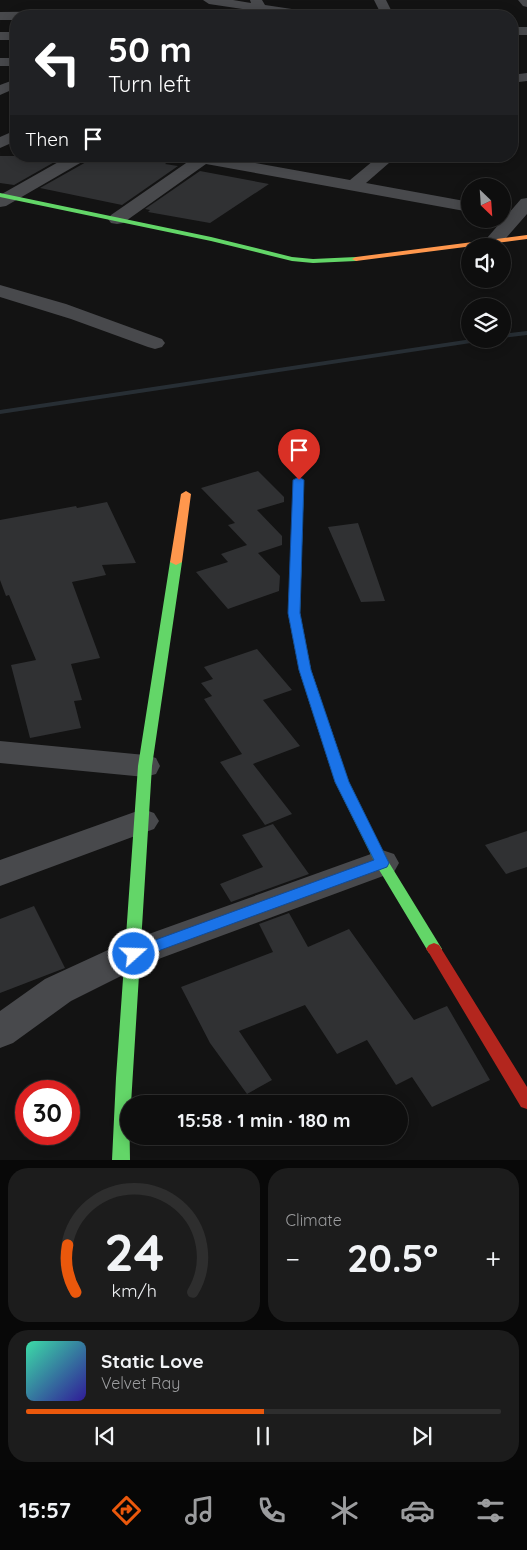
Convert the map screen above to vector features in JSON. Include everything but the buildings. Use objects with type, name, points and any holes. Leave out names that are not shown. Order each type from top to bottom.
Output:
[{"type":"street","points":[[209,0],[258,4],[276,10]]},
{"type":"street","points":[[524,0],[527,3]]},
{"type":"street","points":[[0,144],[10,133]]},
{"type":"street","points":[[3,198],[70,162]]},
{"type":"street","points":[[117,219],[192,162]]},
{"type":"street","points":[[227,162],[461,205]]},
{"type":"street","points":[[354,185],[382,162]]},
{"type":"street","points":[[3,198],[117,219],[292,259],[338,261],[461,246]]},
{"type":"street","points":[[496,238],[515,210]]},
{"type":"street","points":[[511,239],[527,237]]},
{"type":"street","points":[[0,290],[34,299],[90,318],[155,343]]},
{"type":"street","points":[[299,480],[294,613],[305,670],[342,782],[382,863],[527,1102]]},
{"type":"street","points":[[121,1160],[124,1078],[134,954],[145,766],[186,494]]},
{"type":"street","points":[[0,752],[145,766]]},
{"type":"street","points":[[0,874],[142,822]]},
{"type":"street","points":[[0,1032],[58,990],[134,954],[382,863]]},
{"type":"waterway","points":[[511,335],[527,333]]},
{"type":"waterway","points":[[0,412],[461,342]]},
{"type":"traffic: fast","points":[[0,195],[211,239],[292,259],[313,261],[356,259]]},
{"type":"traffic: fast","points":[[299,480],[294,613],[305,670],[342,782],[382,863],[434,949]]},
{"type":"traffic: fast","points":[[121,1160],[124,1078],[145,766],[176,562]]},
{"type":"traffic: slow","points":[[356,259],[527,237]]},
{"type":"traffic: slow","points":[[176,562],[186,494]]},
{"type":"traffic: jam","points":[[434,949],[527,1102]]},
{"type":"route","points":[[134,954],[382,863],[342,782],[305,670],[294,613],[299,480]]}]
